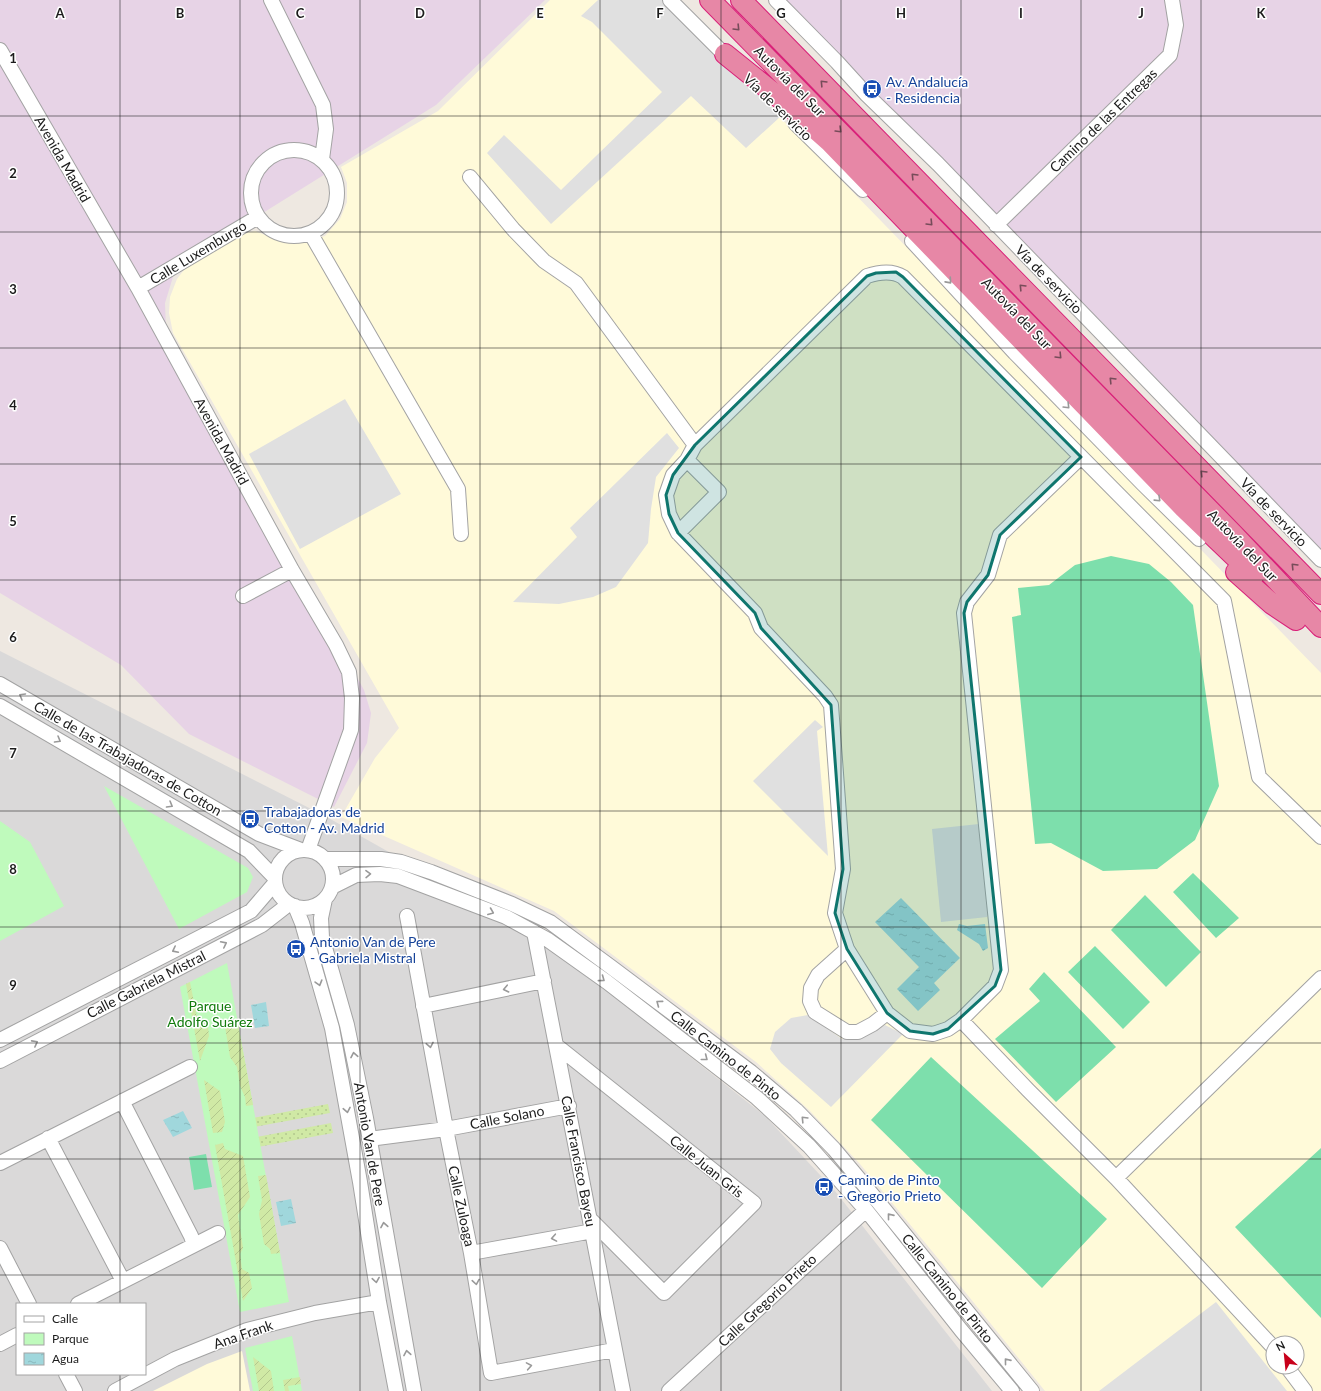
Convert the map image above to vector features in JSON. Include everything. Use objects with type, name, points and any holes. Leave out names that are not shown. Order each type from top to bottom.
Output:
[{"type":"highway","name":"Autovía del Sur","points":[[710,0],[1199,500],[1321,629]]},
{"type":"highway","name":"Autovía del Sur","points":[[741,0],[1321,594]]},
{"type":"highway","points":[[725,54],[786,103],[830,142],[1178,503],[1277,597],[1296,620]]},
{"type":"highway","points":[[1199,539],[1272,604],[1296,620],[1321,629]]},
{"type":"street","points":[[270,0],[323,105],[326,129],[322,159]]},
{"type":"street","name":"Vía de servicio","points":[[670,0],[890,216],[1015,353],[1199,539]]},
{"type":"street","name":"Vía de servicio","points":[[776,0],[867,95],[938,164],[1321,560]]},
{"type":"street","name":"Camino de las Entregas","points":[[996,225],[1170,55],[1176,25],[1172,0]]},
{"type":"street","name":"Avenida Madrid","points":[[0,50],[138,288],[292,570],[336,645],[349,672],[352,698],[351,730],[304,850]]},
{"type":"street","points":[[294,150],[309,152],[322,159],[334,175],[338,190],[337,203],[330,219],[324,226],[311,234],[296,237],[281,235],[268,228],[258,217],[251,200],[251,187],[256,173],[267,159],[280,152],[294,150]]},
{"type":"street","points":[[470,177],[513,229],[544,261],[576,283],[696,445]]},
{"type":"street","name":"Calle Luxemburgo","points":[[138,288],[258,217]]},
{"type":"street","points":[[311,234],[458,489],[461,534]]},
{"type":"street","points":[[1081,457],[1000,535],[988,575],[967,602],[964,612],[1001,970],[995,986],[961,1020],[948,1029],[933,1034],[910,1031],[887,1013],[848,949],[835,913],[843,869],[831,705],[825,696],[761,628],[755,613],[678,533],[669,514],[666,495],[673,475],[696,445],[867,276],[876,273],[896,272],[903,277],[1224,601],[1259,777],[1321,837]]},
{"type":"street","points":[[678,533],[719,492],[686,460]]},
{"type":"street","points":[[243,596],[292,570]]},
{"type":"street","name":"Calle de las Trabajadoras de Cotton","points":[[0,684],[259,834],[304,850]]},
{"type":"street","name":"Calle de las Trabajadoras de Cotton","points":[[0,706],[249,851],[275,880]]},
{"type":"street","points":[[304,850],[320,854],[325,859],[330,865],[332,872],[332,887],[325,899],[317,905],[308,907],[292,905],[279,894],[275,880],[276,870],[286,856],[292,852],[304,850]]},
{"type":"street","name":"Calle Camino de Pinto","points":[[325,859],[381,859],[401,862],[431,872],[512,904],[550,922],[618,971],[751,1072],[796,1110],[834,1149],[1032,1391]]},
{"type":"street","name":"Calle Camino de Pinto","points":[[332,887],[356,875],[380,874],[398,876],[506,918],[534,932],[548,940],[606,982],[757,1098],[809,1146],[866,1210],[961,1330],[1012,1391]]},
{"type":"street","name":"Calle Gabriela Mistral","points":[[0,1040],[251,911],[275,880]]},
{"type":"street","name":"Antonio Van de Pere","points":[[325,899],[321,918],[322,937],[348,1025],[414,1391]]},
{"type":"street","name":"Calle Gabriela Mistral","points":[[0,1061],[262,925],[292,905]]},
{"type":"street","name":"Antonio Van de Pere","points":[[292,905],[302,923],[332,1028],[360,1182],[379,1302],[396,1391]]},
{"type":"street","name":"Calle Zuloaga","points":[[407,916],[446,1129],[471,1253],[491,1372],[614,1350]]},
{"type":"street","name":"Calle Francisco Bayeu","points":[[534,932],[569,1106],[612,1328],[614,1350],[623,1391]]},
{"type":"street","points":[[848,949],[818,975],[810,988],[810,1001],[815,1012],[847,1032],[858,1032],[873,1024],[887,1013]]},
{"type":"street","points":[[1116,1178],[1321,978]]},
{"type":"street","points":[[423,1006],[544,981]]},
{"type":"street","points":[[961,1020],[1116,1178],[1265,1339]]},
{"type":"street","name":"Calle Juan Gris","points":[[557,1046],[754,1203],[664,1293],[592,1226]]},
{"type":"street","points":[[0,1163],[190,1067]]},
{"type":"street","points":[[122,1101],[191,1236],[194,1245]]},
{"type":"street","name":"Calle Solano","points":[[369,1139],[446,1129],[569,1106]]},
{"type":"street","points":[[48,1138],[123,1281]]},
{"type":"street","name":"Calle Gregorio Prieto","points":[[669,1391],[866,1210]]},
{"type":"street","points":[[471,1253],[592,1226]]},
{"type":"street","points":[[80,1303],[218,1232]]},
{"type":"street","points":[[1,1254],[28,1303]]},
{"type":"street","name":"Ana Frank","points":[[146,1375],[174,1360],[247,1330],[315,1313],[379,1302]]},
{"type":"street","points":[[0,1344],[16,1336]]},
{"type":"street","points":[[66,1375],[74,1391]]},
{"type":"street","name":"Ana Frank","points":[[115,1391],[145,1375]]},
{"type":"street","points":[[1293,1375],[1305,1391]]},
{"type":"highlighted area","points":[[896,272],[903,277],[1081,457],[1000,535],[988,575],[967,602],[964,613],[1001,970],[995,986],[948,1029],[933,1034],[910,1031],[887,1013],[847,949],[835,913],[843,869],[831,705],[761,628],[755,613],[678,533],[669,514],[666,495],[673,475],[695,445],[867,276],[876,273]]},
{"type":"shaded area","points":[[0,0],[545,0],[436,105],[176,267],[165,303],[166,330],[364,690],[371,713],[367,743],[334,807],[189,734],[121,665],[0,593]]},
{"type":"shaded area","points":[[550,0],[666,0],[1321,673],[1321,1391],[1045,1391],[860,1164],[809,1110],[756,1062],[554,911],[341,817],[375,758],[399,728],[173,333],[169,313],[170,297],[177,279],[187,266],[240,234],[255,231],[278,240],[302,243],[325,236],[340,219],[347,202],[347,183],[341,167],[438,111]]},
{"type":"shaded area","points":[[598,0],[666,0],[780,117],[746,148],[691,96],[551,224],[487,153],[504,135],[561,190],[662,92],[592,22],[581,16]]},
{"type":"shaded area","points":[[775,0],[1321,0],[1321,560]]},
{"type":"shaded area","points":[[345,399],[401,494],[300,549],[249,454]]},
{"type":"shaded area","points":[[667,433],[679,448],[656,477],[648,543],[616,587],[593,597],[559,604],[513,602],[577,537],[570,528]]},
{"type":"shaded area","points":[[0,651],[325,816],[531,932],[765,1116],[835,1191],[992,1391],[0,1391]]},
{"type":"shaded area","points":[[815,720],[823,727],[817,731],[828,856],[753,781]]},
{"type":"shaded area","points":[[979,824],[990,909],[987,917],[941,922],[932,829]]},
{"type":"shaded area","points":[[808,1015],[842,1039],[866,1035],[885,1025],[903,1034],[831,1107],[781,1063],[770,1049],[775,1032],[791,1018]]},
{"type":"shaded area","points":[[1216,1302],[1265,1363],[1265,1375],[1274,1375],[1287,1391],[1099,1391]]},
{"type":"shaded area","points":[[242,1351],[250,1391],[153,1391],[207,1364]]},
{"type":"green space","points":[[1111,556],[1149,564],[1171,582],[1193,605],[1219,786],[1195,840],[1157,869],[1103,871],[1051,843],[1035,844],[1012,617],[1021,615],[1018,588],[1049,585],[1075,565]]},
{"type":"green space","points":[[104,786],[248,868],[253,877],[247,892],[179,929]]},
{"type":"green space","points":[[0,821],[30,842],[64,906],[0,941]]},
{"type":"green space","points":[[1193,873],[1239,918],[1216,938],[1173,892]]},
{"type":"green space","points":[[1145,895],[1201,952],[1166,987],[1111,930]]},
{"type":"green space","points":[[1095,946],[1150,1002],[1123,1029],[1068,972]]},
{"type":"green space","name":"Parque Adolfo Suárez","points":[[227,963],[289,1302],[240,1312],[180,987]]},
{"type":"green space","points":[[1044,972],[1116,1047],[1056,1102],[995,1039],[1040,1001],[1029,989]]},
{"type":"green space","points":[[190,982],[197,1017],[208,1026],[209,1036],[200,1061],[186,984]]},
{"type":"green space","points":[[238,1024],[253,1105],[246,1106],[245,1097],[240,1086],[237,1067],[230,1057],[225,1027]]},
{"type":"green space","points":[[931,1057],[1107,1219],[1042,1288],[871,1120]]},
{"type":"green space","points":[[204,1080],[220,1091],[225,1122],[222,1132],[213,1133]]},
{"type":"green space","points":[[328,1104],[330,1113],[248,1128],[247,1119]]},
{"type":"green space","points":[[331,1123],[333,1133],[252,1148],[251,1138]]},
{"type":"green space","points":[[223,1143],[225,1149],[243,1156],[250,1197],[238,1215],[243,1248],[240,1254],[242,1269],[249,1273],[252,1288],[243,1301],[215,1145]]},
{"type":"green space","points":[[1321,1148],[1321,1318],[1235,1227]]},
{"type":"green space","points":[[206,1154],[212,1187],[194,1190],[189,1157]]},
{"type":"green space","points":[[266,1175],[280,1253],[271,1254],[270,1249],[264,1244],[259,1214],[262,1200],[258,1176]]},
{"type":"green space","points":[[292,1336],[302,1391],[253,1391],[245,1348]]},
{"type":"green space","points":[[253,1357],[271,1371],[274,1391],[259,1391]]},
{"type":"green space","points":[[300,1377],[301,1384],[288,1386],[289,1391],[285,1391],[283,1380]]},
{"type":"water","points":[[901,898],[960,958],[934,983],[940,990],[918,1011],[897,989],[919,967],[875,922]]},
{"type":"water","points":[[959,924],[967,926],[985,924],[988,948],[983,951],[979,944],[957,930]]},
{"type":"water","points":[[266,1002],[269,1026],[255,1028],[251,1005]]},
{"type":"water","points":[[183,1111],[192,1128],[173,1137],[163,1120]]},
{"type":"water","points":[[291,1199],[296,1223],[281,1226],[276,1202]]},
{"type":"place","name":"Av. Andalucía - Residencia","points":[[872,89]]},
{"type":"place","name":"Trabajadoras de Cotton - Av. Madrid","points":[[250,819]]},
{"type":"place","name":"Antonio Van de Pere - Gabriela Mistral","points":[[296,949]]},
{"type":"place","name":"Camino de Pinto - Gregorio Prieto","points":[[824,1187]]}]
